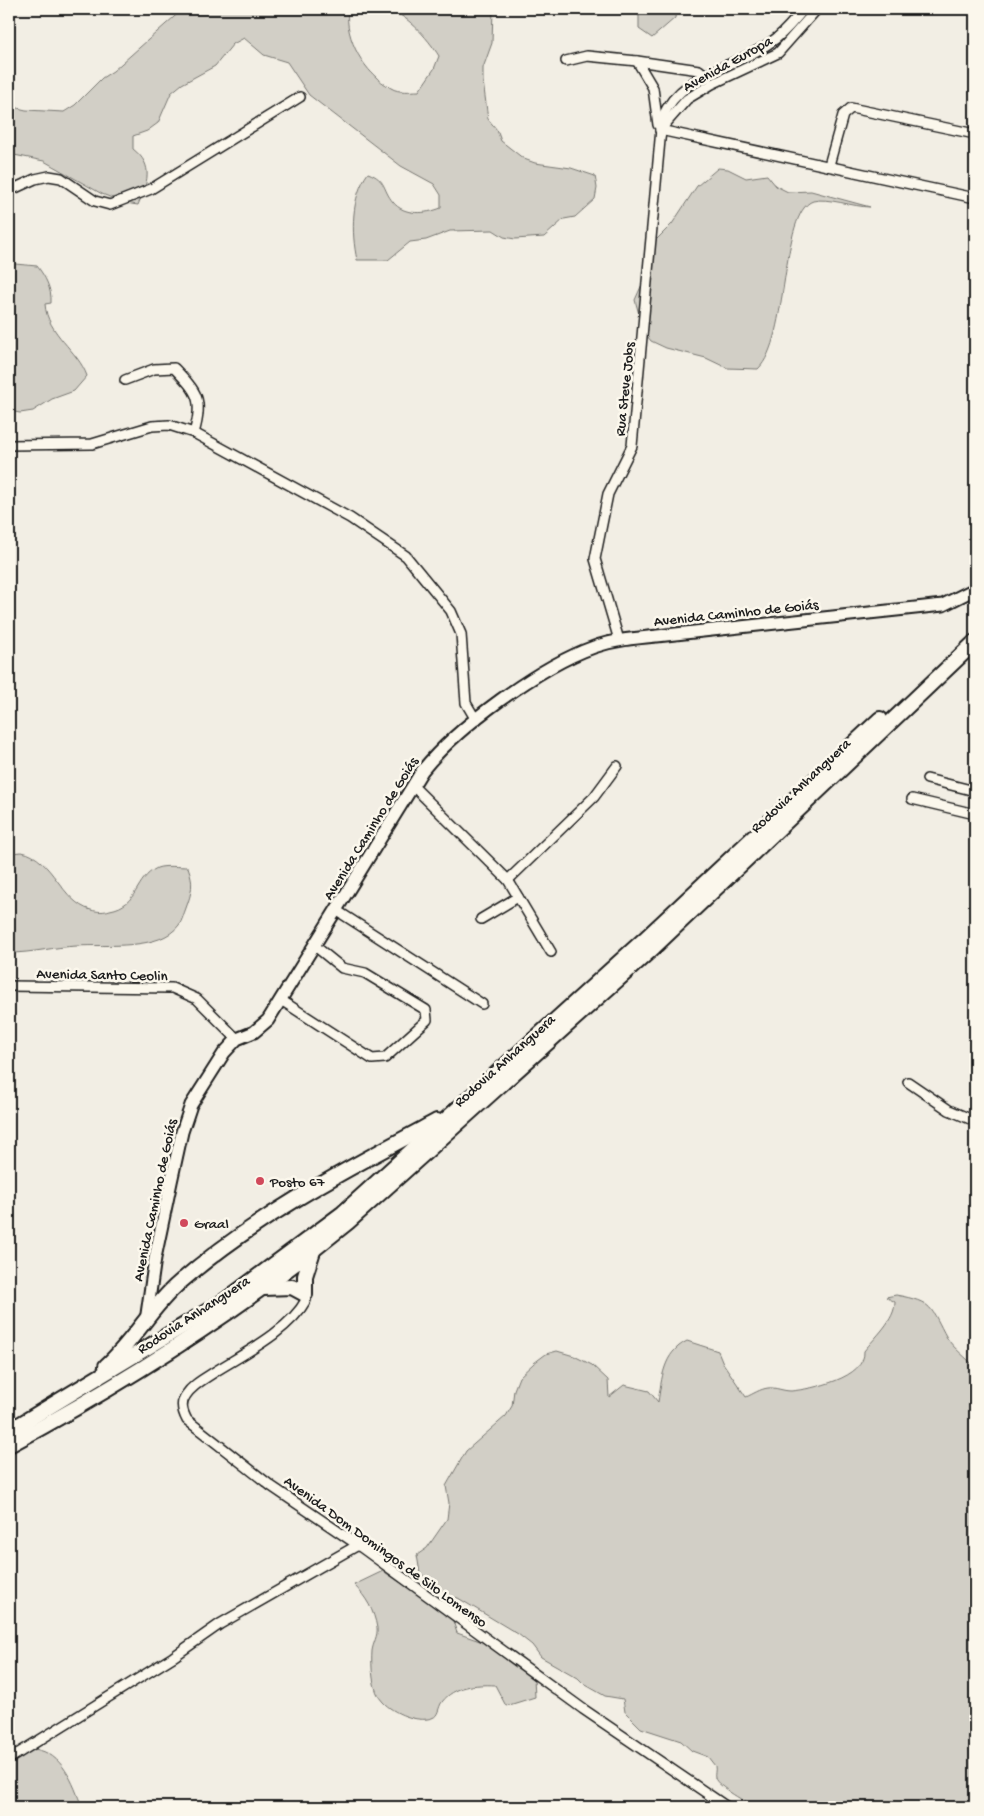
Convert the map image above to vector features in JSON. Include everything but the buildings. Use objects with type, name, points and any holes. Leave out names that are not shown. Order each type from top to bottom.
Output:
[{"type":"highway","name":"Rodovia Anhanguera","points":[[9,1431],[226,1300],[343,1214],[646,938],[975,629]]},
{"type":"highway","name":"Rodovia Anhanguera","points":[[9,1445],[84,1405],[262,1289],[348,1222],[654,946],[975,642]]},
{"type":"highway","points":[[83,1387],[118,1356],[179,1283],[284,1205],[321,1182],[455,1112]]},
{"type":"highway","points":[[305,1294],[304,1276],[314,1250]]},
{"type":"highway","points":[[262,1289],[292,1286],[305,1294]]},
{"type":"main road","name":"Avenida Caminho de Goiás","points":[[145,1322],[155,1258],[176,1158],[191,1105],[224,1053],[237,1039],[254,1032],[268,1020],[413,786],[432,759],[476,720],[554,665],[594,647],[619,640],[943,605],[975,589]]},
{"type":"street","name":"Avenida Europa","points":[[660,130],[667,105],[678,92],[707,74],[771,42],[804,9]]},
{"type":"street","name":"Avenida Europa","points":[[660,130],[687,99],[712,84],[778,53],[817,9]]},
{"type":"street","points":[[566,61],[587,56],[699,70],[707,74],[712,84]]},
{"type":"street","points":[[637,61],[653,88],[657,102],[657,121],[660,130],[975,198]]},
{"type":"street","points":[[9,191],[35,179],[49,176],[61,178],[95,201],[110,205],[151,189],[300,97]]},
{"type":"street","points":[[829,165],[843,115],[851,108],[975,134]]},
{"type":"street","name":"Rua Steve Jobs","points":[[619,640],[595,558],[608,494],[632,446],[660,130]]},
{"type":"street","points":[[125,380],[154,369],[174,368],[191,386],[200,405],[194,433]]},
{"type":"street","points":[[9,445],[92,444],[152,426],[169,425],[194,433],[350,518],[406,556],[433,586],[451,611],[461,634],[466,704],[476,720]]},
{"type":"street","points":[[508,880],[594,797],[617,766]]},
{"type":"street","points":[[926,779],[975,791]]},
{"type":"street","points":[[413,786],[508,880],[551,952]]},
{"type":"street","points":[[912,799],[975,814]]},
{"type":"street","points":[[481,919],[518,897]]},
{"type":"street","points":[[336,910],[482,1004]]},
{"type":"street","points":[[281,1000],[372,1059],[378,1060],[384,1058],[428,1020],[426,1010],[365,972],[342,968],[315,946]]},
{"type":"street","name":"Avenida Santo Ceolin","points":[[9,986],[172,988],[197,999],[237,1039]]},
{"type":"street","points":[[908,1082],[949,1110],[975,1121]]},
{"type":"street","name":"Avenida Dom Domingos de Silo Lomenso","points":[[305,1294],[306,1300],[296,1314],[254,1347],[196,1385],[186,1394],[182,1402],[186,1420],[272,1486],[358,1545],[582,1709],[727,1807]]},
{"type":"street","points":[[9,1759],[165,1661],[220,1624],[358,1545]]},
{"type":"shaded area","points":[[183,9],[348,9],[349,32],[358,55],[365,65],[382,82],[394,90],[419,91],[434,69],[439,56],[415,27],[401,15],[385,9],[493,9],[492,43],[483,68],[488,119],[497,130],[501,141],[524,159],[535,163],[571,168],[595,176],[597,188],[595,199],[575,217],[564,219],[544,237],[515,239],[504,237],[493,230],[450,231],[426,240],[410,242],[388,260],[357,260],[353,226],[355,204],[362,182],[368,173],[381,182],[398,207],[409,212],[429,212],[441,208],[441,195],[434,184],[401,166],[309,95],[287,62],[264,55],[244,38],[233,44],[215,66],[182,84],[171,93],[158,123],[147,131],[133,136],[133,149],[140,155],[147,168],[146,182],[138,205],[125,203],[102,194],[44,161],[9,154],[9,106],[26,110],[64,112],[75,105],[102,78],[113,71]]},
{"type":"shaded area","points":[[632,9],[676,9],[675,18],[652,38],[639,29],[639,16]]},
{"type":"shaded area","points":[[718,168],[728,169],[746,178],[767,175],[776,186],[788,192],[811,191],[870,207],[819,200],[813,201],[802,210],[789,251],[775,332],[768,354],[758,369],[727,368],[706,358],[666,348],[651,341],[644,332],[635,300],[648,271],[656,240],[672,224],[697,186]]},
{"type":"shaded area","points":[[15,264],[37,266],[43,274],[50,293],[51,303],[45,304],[47,315],[57,333],[83,367],[87,376],[74,391],[52,399],[33,411],[20,413],[9,411],[9,269]]},
{"type":"shaded area","points":[[22,852],[42,862],[72,898],[91,910],[108,911],[126,903],[144,878],[157,868],[164,867],[188,867],[192,883],[190,897],[179,925],[159,939],[146,943],[68,947],[9,953],[9,853]]},
{"type":"shaded area","points":[[896,1295],[918,1300],[929,1307],[950,1342],[975,1367],[975,1807],[756,1807],[733,1794],[717,1781],[715,1766],[708,1757],[692,1751],[681,1741],[641,1728],[625,1712],[623,1699],[605,1696],[584,1684],[578,1678],[541,1657],[532,1645],[518,1634],[458,1598],[448,1596],[420,1573],[417,1555],[427,1548],[447,1519],[449,1503],[446,1486],[466,1451],[506,1416],[512,1406],[514,1390],[519,1377],[546,1354],[557,1351],[574,1356],[592,1365],[608,1380],[609,1397],[624,1385],[649,1391],[658,1402],[668,1359],[679,1346],[687,1341],[718,1351],[723,1363],[746,1397],[759,1390],[768,1388],[791,1391],[812,1388],[847,1375],[856,1368],[862,1360],[864,1351],[884,1328],[892,1315],[895,1302],[886,1297]]},
{"type":"shaded area","points":[[383,1571],[447,1613],[453,1621],[457,1633],[494,1646],[534,1678],[535,1697],[506,1706],[495,1685],[466,1687],[453,1692],[441,1704],[434,1717],[426,1719],[406,1716],[387,1706],[376,1692],[373,1678],[372,1651],[377,1634],[376,1621],[369,1604],[354,1585]]},
{"type":"shaded area","points":[[34,1749],[52,1756],[60,1763],[71,1779],[82,1807],[9,1807],[9,1759]]},
{"type":"place","name":"Posto 67","points":[[260,1181]]},
{"type":"place","name":"Graal","points":[[184,1223]]}]
